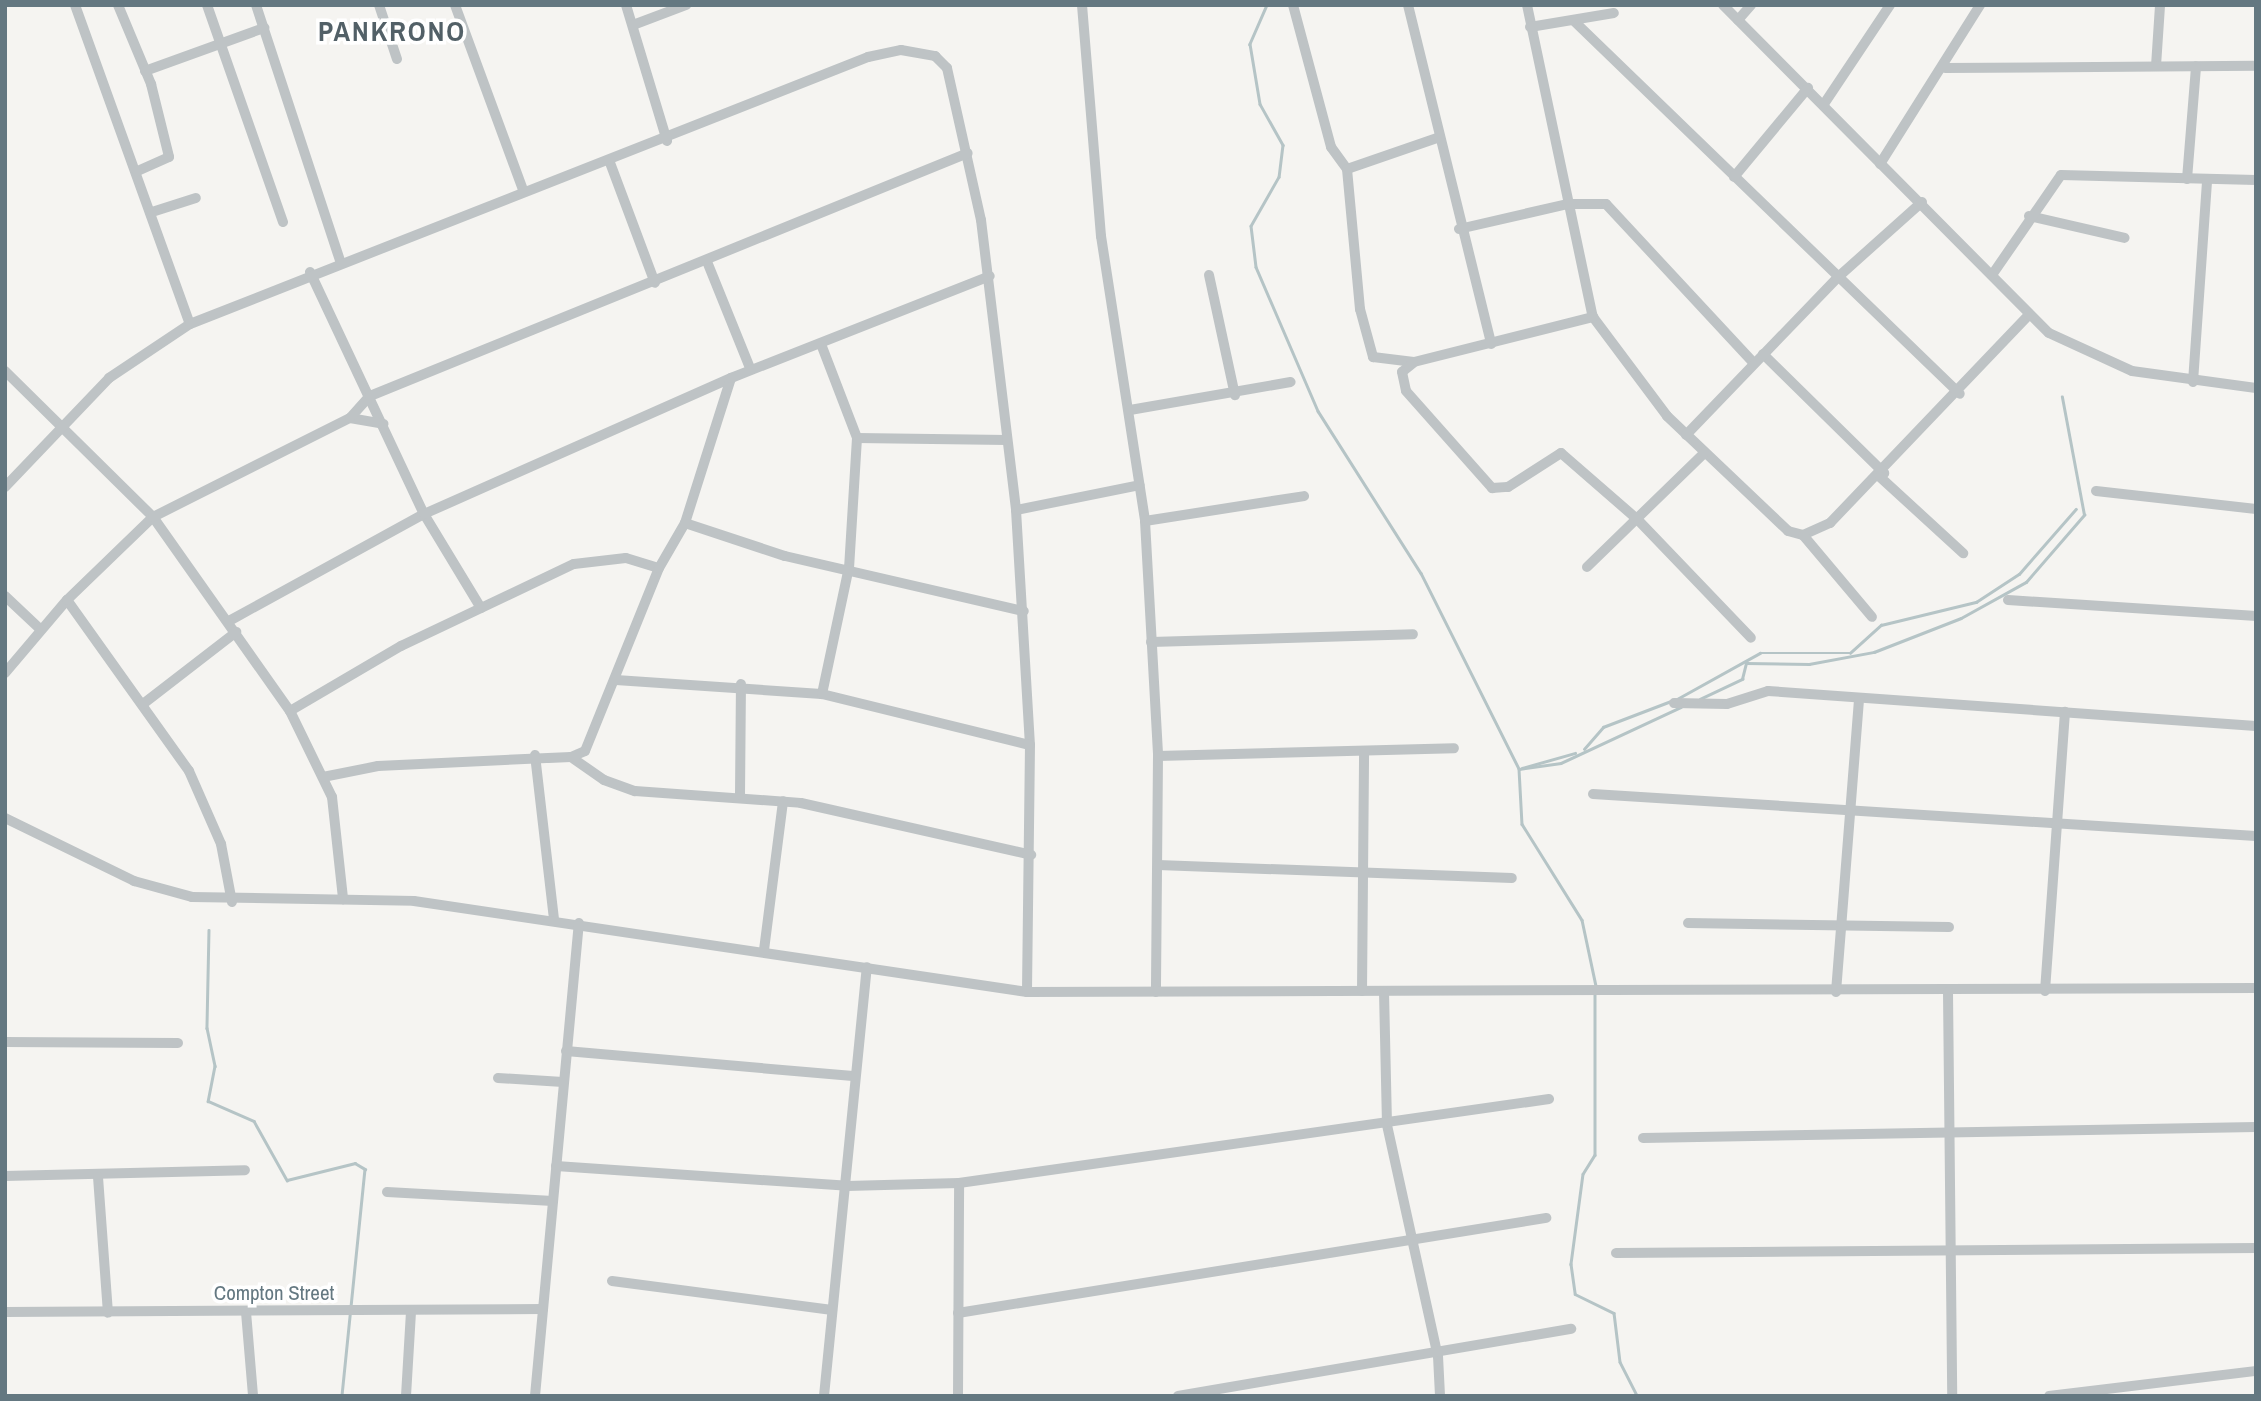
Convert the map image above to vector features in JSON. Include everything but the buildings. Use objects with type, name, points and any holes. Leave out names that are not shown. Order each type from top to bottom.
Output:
[{"type":"street","points":[[75,5],[152,212],[190,324]]},
{"type":"street","points":[[117,5],[145,71],[169,157],[137,171]]},
{"type":"street","points":[[207,5],[283,222]]},
{"type":"street","points":[[256,5],[340,261]]},
{"type":"street","points":[[379,5],[397,59]]},
{"type":"street","points":[[455,5],[523,190]]},
{"type":"street","points":[[626,5],[667,141]]},
{"type":"street","points":[[633,25],[686,5]]},
{"type":"street","points":[[1082,5],[1101,236],[1130,410],[1144,521],[1158,756],[1156,992]]},
{"type":"street","points":[[1293,5],[1331,147],[1347,169],[1365,343],[1380,360],[1414,362],[1593,317]]},
{"type":"street","points":[[1408,5],[1459,229],[1491,344]]},
{"type":"street","points":[[1527,5],[1593,317],[1703,454],[1788,531],[1803,535],[1872,617]]},
{"type":"street","points":[[1723,5],[1824,104],[1880,164],[1922,202],[2029,315],[2084,353],[2132,371],[2193,382],[2256,388]]},
{"type":"street","points":[[1738,20],[1751,5]]},
{"type":"street","points":[[1824,104],[1890,5]]},
{"type":"street","points":[[1880,164],[1945,68],[1980,5]]},
{"type":"street","points":[[2156,66],[2160,5]]},
{"type":"street","points":[[1530,27],[1575,22],[1614,13]]},
{"type":"street","points":[[1575,22],[1959,394]]},
{"type":"street","points":[[145,71],[264,28]]},
{"type":"street","points":[[5,487],[62,424],[136,356],[190,324],[310,272],[523,190],[667,141],[868,57],[901,50],[935,56],[947,68],[968,153],[990,276],[1016,510],[1030,745],[1031,855],[1027,992]]},
{"type":"street","points":[[2187,179],[2196,65]]},
{"type":"street","points":[[1945,68],[2256,66]]},
{"type":"street","points":[[1734,177],[1808,88]]},
{"type":"street","points":[[1347,169],[1437,138]]},
{"type":"street","points":[[5,673],[67,600],[153,517],[350,418],[370,396],[708,264],[968,153]]},
{"type":"street","points":[[609,160],[655,283]]},
{"type":"street","points":[[1992,275],[2029,216],[2061,176],[2256,180]]},
{"type":"street","points":[[2193,382],[2207,180]]},
{"type":"street","points":[[152,212],[196,198]]},
{"type":"street","points":[[1459,229],[1591,201],[1620,214],[1754,362]]},
{"type":"street","points":[[1686,435],[1837,278],[1922,202]]},
{"type":"street","points":[[2029,216],[2125,238]]},
{"type":"street","points":[[708,264],[750,368]]},
{"type":"street","points":[[310,272],[424,514],[481,608]]},
{"type":"street","points":[[1209,275],[1235,395]]},
{"type":"street","points":[[229,621],[424,514],[750,368],[821,344],[990,276]]},
{"type":"street","points":[[1803,535],[1830,523],[1882,475],[2029,315]]},
{"type":"street","points":[[821,344],[857,438],[849,567],[822,694]]},
{"type":"street","points":[[1763,354],[1963,553]]},
{"type":"street","points":[[1414,362],[1402,372],[1406,391],[1492,488],[1508,487],[1561,453],[1638,520],[1751,638]]},
{"type":"street","points":[[5,370],[153,517],[290,711],[323,777],[341,839],[343,899]]},
{"type":"street","points":[[571,757],[596,735],[659,568],[685,523],[731,378]]},
{"type":"street","points":[[1130,410],[1235,395],[1291,382]]},
{"type":"street","points":[[350,418],[383,424]]},
{"type":"street","points":[[857,438],[1007,440]]},
{"type":"street","points":[[1587,567],[1703,454]]},
{"type":"street","points":[[1016,510],[1140,485]]},
{"type":"street","points":[[2096,491],[2256,509]]},
{"type":"street","points":[[1144,521],[1304,496]]},
{"type":"street","points":[[685,523],[785,556],[849,567],[1024,611]]},
{"type":"street","points":[[290,711],[333,682],[481,608],[601,558],[659,568]]},
{"type":"street","points":[[5,596],[40,629]]},
{"type":"street","points":[[67,600],[143,704],[203,799],[221,844],[232,902]]},
{"type":"street","points":[[2008,600],[2256,616]]},
{"type":"street","points":[[143,704],[236,632]]},
{"type":"street","points":[[1151,642],[1413,634]]},
{"type":"street","points":[[616,680],[741,684],[822,694],[1030,745]]},
{"type":"street","points":[[740,795],[741,684]]},
{"type":"street","points":[[1674,703],[1727,704],[1760,691],[2256,726]]},
{"type":"street","points":[[1836,992],[1859,698]]},
{"type":"street","points":[[2045,991],[2065,712]]},
{"type":"street","points":[[1158,756],[1454,748]]},
{"type":"street","points":[[1362,991],[1364,751]]},
{"type":"street","points":[[323,777],[390,765],[535,755],[571,757],[604,780],[635,791],[740,795],[783,801],[1031,855]]},
{"type":"street","points":[[535,755],[554,919]]},
{"type":"street","points":[[1593,794],[2057,820],[2256,836]]},
{"type":"street","points":[[764,950],[783,801]]},
{"type":"street","points":[[5,818],[134,881],[232,902],[343,899],[414,901],[764,950],[1027,992],[1948,992],[2256,988]]},
{"type":"street","points":[[1158,865],[1364,876],[1512,878]]},
{"type":"street","points":[[535,1396],[579,923]]},
{"type":"street","points":[[1688,923],[1841,923],[1949,927]]},
{"type":"street","points":[[824,1396],[848,1186],[853,1076],[867,967]]},
{"type":"street","points":[[1384,992],[1388,1125],[1415,1239],[1438,1356],[1440,1396]]},
{"type":"street","points":[[1948,992],[1952,1396]]},
{"type":"street","points":[[5,1042],[178,1043]]},
{"type":"street","points":[[566,1051],[853,1076]]},
{"type":"street","points":[[498,1078],[564,1082]]},
{"type":"street","points":[[556,1166],[848,1186],[959,1183],[1388,1125],[1549,1099]]},
{"type":"street","points":[[1643,1138],[2256,1127]]},
{"type":"street","points":[[5,1176],[98,1177],[245,1170]]},
{"type":"street","points":[[98,1177],[108,1312]]},
{"type":"street","points":[[958,1396],[959,1183]]},
{"type":"street","points":[[387,1192],[553,1200]]},
{"type":"street","points":[[958,1313],[1546,1219]]},
{"type":"street","points":[[1616,1252],[2256,1248]]},
{"type":"street","points":[[612,1281],[832,1310]]},
{"type":"street","name":"Compton Street","points":[[5,1312],[543,1309]]},
{"type":"street","points":[[406,1396],[411,1311]]},
{"type":"street","points":[[246,1312],[253,1396]]},
{"type":"street","points":[[1178,1396],[1438,1356],[1571,1329]]},
{"type":"street","points":[[2049,1396],[2256,1371]]},
{"type":"waterway","points":[[1267,5],[1250,44],[1260,104],[1283,145],[1279,177],[1251,226],[1256,267],[1318,411],[1421,573],[1519,769],[1522,824],[1582,920],[1596,986]]},
{"type":"waterway","points":[[1700,699],[1742,679],[1746,663],[1809,664],[1874,652],[1961,618],[2026,582],[2084,515],[2062,397]]},
{"type":"waterway","points":[[1677,699],[1760,653],[1850,653],[1881,625],[1976,602],[2019,574],[2076,509]]},
{"type":"waterway","points":[[1584,749],[1603,727],[1671,701]]},
{"type":"waterway","points":[[1519,769],[1561,763],[1681,707]]},
{"type":"waterway","points":[[1522,768],[1575,753]]},
{"type":"waterway","points":[[209,930],[207,1028],[215,1066],[208,1101],[254,1121],[287,1180],[355,1163],[365,1169],[342,1396]]},
{"type":"waterway","points":[[1595,993],[1595,1155],[1583,1174],[1571,1264],[1575,1294],[1614,1313],[1620,1362],[1637,1396]]},
{"type":"district","name":"PANKRONO","points":[[392,31]]}]
